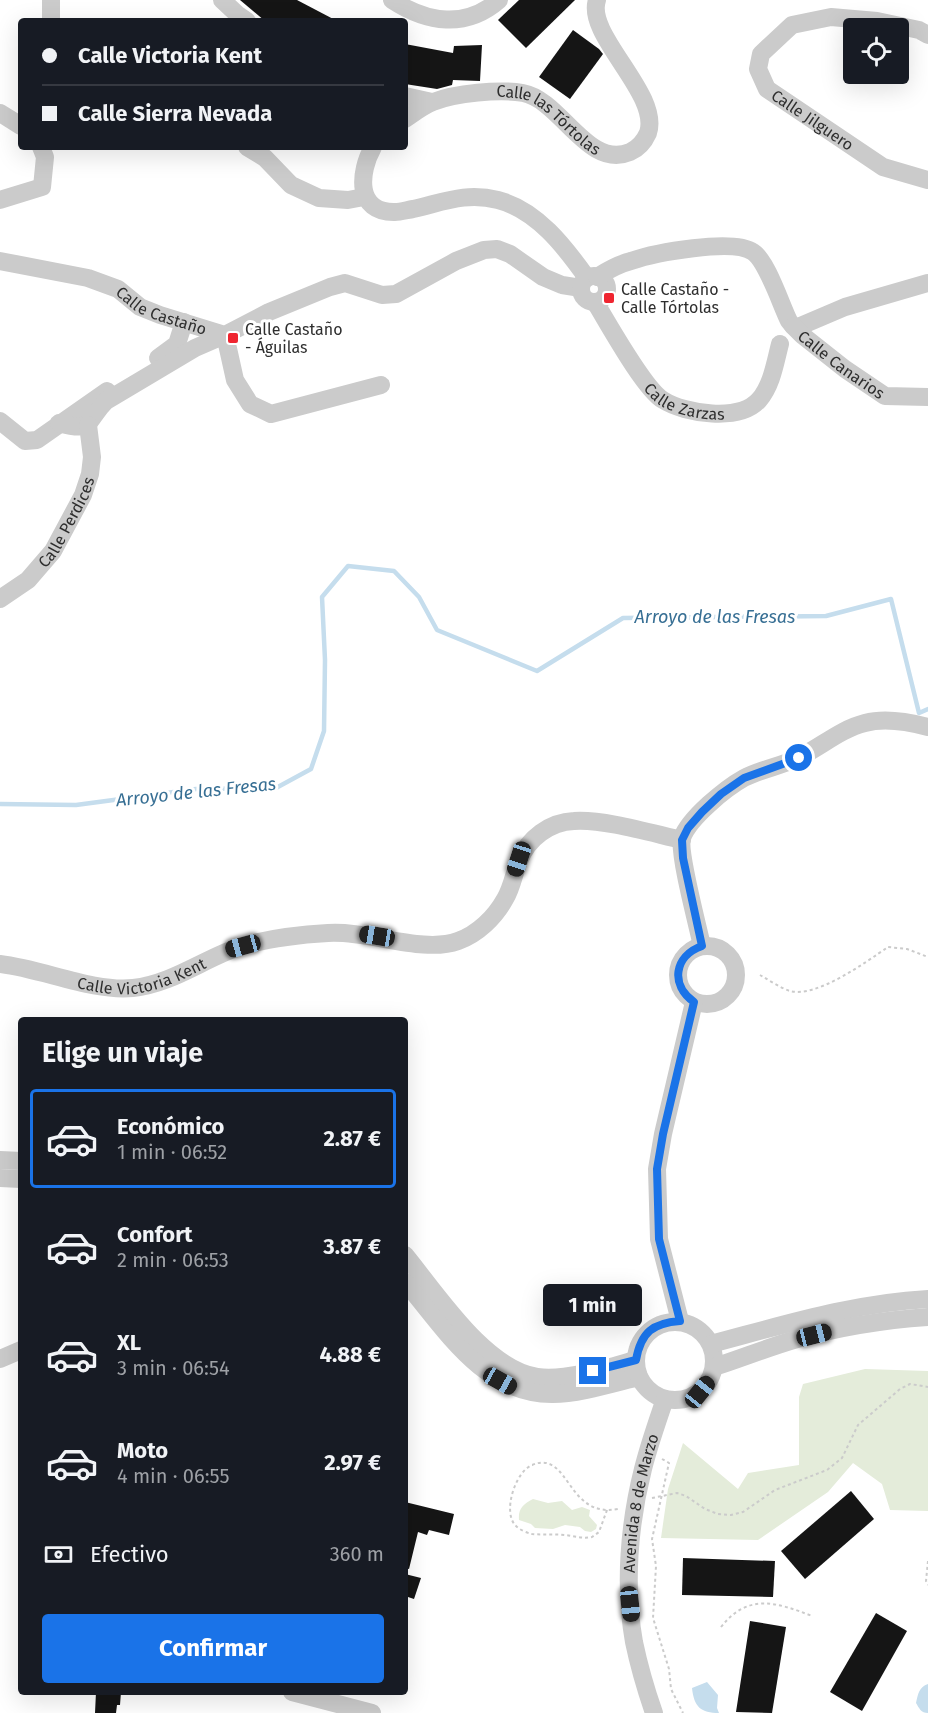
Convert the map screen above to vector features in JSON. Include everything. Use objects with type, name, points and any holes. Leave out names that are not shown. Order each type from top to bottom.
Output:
[{"type":"street","points":[[51,0],[51,18]]},
{"type":"street","points":[[222,0],[243,18]]},
{"type":"street","points":[[392,0],[411,12],[439,20],[468,18],[500,0]]},
{"type":"street","name":"Calle las Tórtolas","points":[[408,116],[432,102],[480,93],[523,93],[540,100],[554,110],[580,137],[602,153],[624,154],[639,148],[648,132],[650,116],[632,77],[613,51],[599,20],[597,0]]},
{"type":"street","name":"Calle Jilguero","points":[[928,35],[919,30],[877,21],[831,17],[792,25],[760,54],[758,69],[767,90],[882,167],[928,180]]},
{"type":"street","points":[[408,97],[432,102]]},
{"type":"street","points":[[0,113],[18,124]]},
{"type":"street","points":[[0,200],[42,188],[45,157],[42,150]]},
{"type":"street","points":[[252,150],[265,158],[291,185],[319,198],[348,200],[364,197]]},
{"type":"street","points":[[372,150],[362,176],[364,197],[374,207],[394,213],[452,198],[477,196],[501,201],[528,215],[551,234],[588,281],[614,267],[652,255],[730,246],[743,248],[754,252],[763,262],[783,309],[793,326],[798,327],[845,307],[928,283]]},
{"type":"street","name":"Calle Castaño","points":[[0,261],[87,278],[118,289],[140,307],[225,335],[269,312],[345,283],[382,295],[396,294],[456,261],[484,250],[497,249],[510,254],[543,277],[562,285],[588,281]]},
{"type":"street","name":"Calle Zarzas","points":[[588,281],[586,300],[595,302],[648,386],[663,400],[689,410],[714,414],[741,412],[758,402],[768,386],[780,344]]},
{"type":"street","points":[[0,421],[25,441],[37,440],[177,344],[184,322]]},
{"type":"street","name":"Calle Canarios","points":[[793,326],[845,369],[885,396],[928,397]]},
{"type":"street","points":[[59,423],[72,427],[88,425],[106,401],[195,348],[225,335],[236,380],[250,404],[271,414],[381,385]]},
{"type":"street","name":"Calle Perdices","points":[[0,599],[28,580],[53,551],[83,495],[90,474],[92,457],[88,425]]},
{"type":"street","points":[[702,946],[683,858],[682,840],[688,828],[702,812],[721,794],[744,778],[799,758],[850,728],[866,722],[889,721],[928,727]]},
{"type":"street","name":"Calle Victoria Kent","points":[[0,964],[109,988],[133,988],[158,983],[180,975],[228,951],[297,935],[332,932],[362,934],[417,944],[438,945],[459,941],[478,930],[495,914],[506,898],[519,859],[528,843],[541,831],[557,824],[573,821],[596,822],[682,840]]},
{"type":"street","points":[[702,946],[719,948],[732,959],[735,966],[736,983],[732,991],[719,1002],[711,1005],[694,1002],[681,989],[678,971],[681,962],[693,949],[702,946]]},
{"type":"street","points":[[680,1321],[659,1239],[657,1169],[694,1002]]},
{"type":"street","points":[[0,1160],[18,1161]]},
{"type":"street","points":[[0,1178],[18,1179]]},
{"type":"street","points":[[408,1259],[480,1346],[498,1361],[518,1372],[537,1377],[555,1377],[598,1370],[637,1368]]},
{"type":"street","points":[[408,1286],[467,1356],[488,1374],[512,1388],[533,1393],[555,1394],[637,1368]]},
{"type":"street","points":[[711,1344],[842,1310],[889,1301],[928,1299]]},
{"type":"street","points":[[714,1367],[797,1339],[849,1327],[928,1317]]},
{"type":"street","points":[[680,1321],[695,1327],[711,1344],[714,1367],[710,1380],[700,1392],[684,1400],[671,1401],[658,1397],[644,1386],[637,1368],[639,1342],[652,1328],[665,1322],[680,1321]]},
{"type":"street","points":[[0,1359],[18,1351]]},
{"type":"street","name":"Avenida 8 de Marzo","points":[[654,1713],[634,1641],[630,1604],[632,1525],[643,1469],[665,1399]]},
{"type":"street","points":[[303,1695],[372,1713]]},
{"type":"path","points":[[760,975],[790,991],[811,990],[856,968],[888,946],[907,949],[928,957]]},
{"type":"path","points":[[606,1510],[599,1532],[592,1537],[533,1534],[516,1527],[512,1520],[513,1489],[524,1469],[542,1462],[560,1471],[576,1495],[587,1505],[601,1510],[606,1510],[616,1510],[637,1502],[676,1493],[686,1496],[705,1509],[718,1514],[731,1515],[743,1512],[775,1490],[827,1470],[842,1458],[858,1425],[900,1389],[910,1384],[928,1387]]},
{"type":"path","points":[[661,1458],[669,1463],[652,1539],[656,1566],[653,1618],[669,1669],[671,1689],[683,1713]]},
{"type":"path","points":[[928,1561],[926,1581],[928,1585]]},
{"type":"path","points":[[721,1628],[730,1616],[758,1603],[777,1604],[812,1616]]},
{"type":"green space","points":[[865,1369],[928,1371],[928,1511],[890,1510],[882,1484],[853,1463],[828,1492],[758,1540],[661,1538],[668,1489],[683,1443],[738,1489],[748,1473],[799,1465],[799,1397],[803,1384]]},
{"type":"green space","points":[[533,1499],[548,1503],[562,1501],[572,1510],[582,1507],[590,1510],[589,1516],[597,1525],[596,1529],[591,1532],[580,1527],[565,1525],[553,1529],[535,1528],[519,1520],[522,1507]]},
{"type":"water","points":[[707,1682],[718,1695],[719,1713],[703,1710],[695,1700],[692,1688]]},
{"type":"water","points":[[928,1684],[928,1713],[926,1713],[916,1703],[921,1689]]},
{"type":"building","points":[[240,0],[297,0],[331,18],[261,18]]},
{"type":"building","points":[[519,0],[575,0],[526,48],[498,20]]},
{"type":"building","points":[[573,30],[603,54],[570,99],[539,77]]},
{"type":"building","points":[[408,45],[453,53],[454,46],[482,45],[480,81],[453,80],[452,85],[437,89],[408,84]]},
{"type":"building","points":[[851,1491],[874,1519],[805,1579],[781,1551]]},
{"type":"building","points":[[408,1503],[454,1514],[449,1535],[429,1530],[427,1535],[418,1532],[409,1569]]},
{"type":"building","points":[[683,1558],[775,1561],[773,1597],[682,1595]]},
{"type":"building","points":[[408,1575],[421,1578],[414,1599],[408,1597]]},
{"type":"building","points":[[876,1613],[907,1631],[862,1711],[830,1692]]},
{"type":"building","points":[[750,1621],[786,1627],[772,1713],[736,1712]]},
{"type":"building","points":[[96,1695],[121,1695],[120,1705],[117,1705],[116,1713],[95,1713]]},
{"type":"waterway","name":"Arroyo de las Fresas","points":[[0,804],[76,805],[196,789],[276,788],[311,769],[324,731],[325,660],[322,597],[348,566],[394,571],[419,597],[437,630],[537,671],[623,618],[826,616],[891,599],[919,713],[928,709]]},
{"type":"place","name":"Calle Castaño - Calle Tórtolas","points":[[609,298]]},
{"type":"place","name":"Calle Castaño - Águilas","points":[[233,338]]},
{"type":"route","points":[[593,1371],[636,1360],[639,1342],[652,1328],[665,1322],[680,1321],[659,1239],[657,1169],[694,1002],[681,989],[678,971],[686,955],[702,946],[683,858],[682,840],[688,828],[721,794],[744,778],[799,758]]}]
